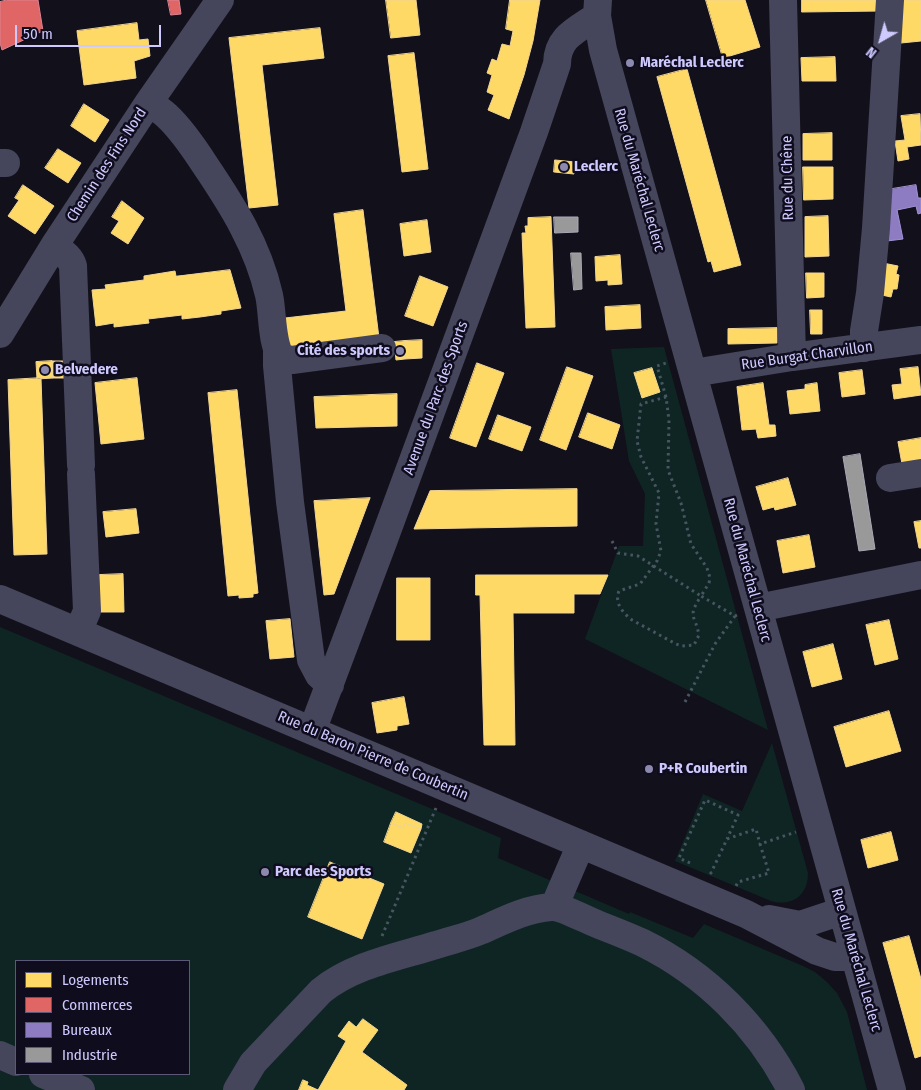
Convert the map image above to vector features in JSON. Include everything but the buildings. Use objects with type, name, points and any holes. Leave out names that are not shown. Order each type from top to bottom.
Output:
[{"type":"street","name":"Chemin des Fins Nord","points":[[0,334],[54,246],[149,102],[220,0]]},
{"type":"street","name":"Rue du Chêne","points":[[783,0],[792,357]]},
{"type":"street","points":[[864,348],[864,331],[870,293],[876,228],[890,0]]},
{"type":"street","name":"Avenue du Parc des Sports","points":[[597,8],[603,50]]},
{"type":"street","name":"Avenue du Parc des Sports","points":[[312,731],[527,150],[557,64],[557,54],[563,41],[597,8]]},
{"type":"street","points":[[557,64],[574,52],[603,50]]},
{"type":"street","name":"Rue du Maréchal Leclerc","points":[[603,50],[693,373],[747,612],[818,825],[892,1090]]},
{"type":"street","points":[[149,102],[166,115],[192,146],[235,211],[258,258],[269,295],[277,352],[290,502],[311,660],[319,675],[330,685]]},
{"type":"street","points":[[54,246],[67,256],[73,266],[86,611],[78,632]]},
{"type":"street","name":"Rue Burgat Charvillon","points":[[693,373],[792,357],[921,340]]},
{"type":"street","points":[[277,352],[282,358],[292,360],[382,348]]},
{"type":"street","points":[[890,478],[921,472]]},
{"type":"street","points":[[747,612],[921,575]]},
{"type":"street","name":"Rue du Baron Pierre de Coubertin","points":[[0,599],[697,893],[736,910],[817,951],[835,957],[855,957]]},
{"type":"street","points":[[554,907],[581,844]]},
{"type":"street","points":[[237,1090],[253,1062],[320,991],[343,976],[472,934],[528,911],[554,907],[643,944],[668,957],[691,973],[727,1003],[753,1031],[770,1053],[791,1090]]},
{"type":"street","name":"Rue du Baron Pierre de Coubertin","points":[[736,910],[800,925],[842,911]]},
{"type":"street","points":[[0,1055],[15,1062]]},
{"type":"street","points":[[45,1075],[81,1090]]},
{"type":"path","points":[[666,397],[669,420],[668,470],[681,503],[692,544],[710,578],[708,586],[701,596],[692,613],[699,636],[694,645],[682,646],[676,644],[632,620],[618,604],[618,594],[625,589],[640,584],[654,567],[661,551],[656,524],[658,493],[641,457],[636,437],[641,404],[666,397]]},
{"type":"path","points":[[612,541],[618,553],[638,556],[701,596],[747,612],[714,644],[685,702]]},
{"type":"path","points":[[372,965],[414,859],[447,788]]},
{"type":"path","points":[[693,864],[679,858],[705,800],[738,815],[712,873],[707,870],[697,893]]},
{"type":"path","points":[[760,844],[818,825]]},
{"type":"path","points":[[727,839],[756,830],[769,873],[738,882],[736,910]]},
{"type":"green space","points":[[664,347],[768,730],[585,639],[619,546],[643,546],[645,494],[629,461],[611,349]]},
{"type":"green space","name":"Parc des Sports","points":[[0,627],[501,838],[498,858],[629,914],[630,912],[693,938],[704,924],[815,972],[837,993],[847,1012],[867,1090],[0,1090]]},
{"type":"green space","points":[[772,743],[808,873],[802,893],[798,898],[786,902],[771,901],[675,861],[703,794],[742,811]]},
{"type":"place","name":"Maréchal Leclerc","points":[[630,63]]},
{"type":"place","name":"Leclerc","points":[[564,167]]},
{"type":"place","name":"Cité des sports","points":[[400,351]]},
{"type":"place","name":"Belvedere","points":[[45,370]]},
{"type":"place","name":"P+R Coubertin","points":[[649,769]]},
{"type":"place","name":"Parc des Sports","points":[[265,872]]}]
